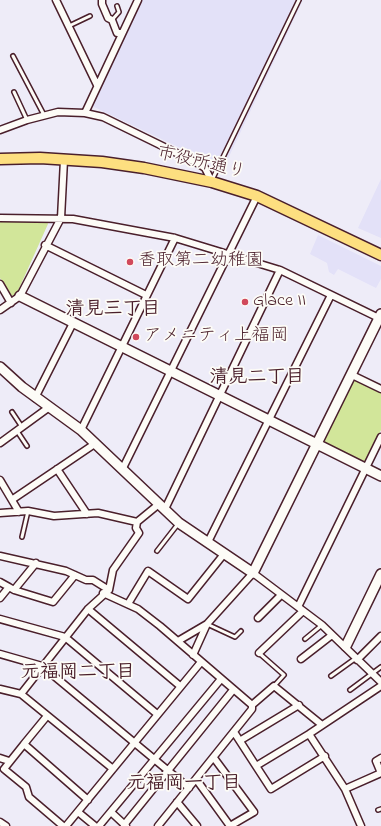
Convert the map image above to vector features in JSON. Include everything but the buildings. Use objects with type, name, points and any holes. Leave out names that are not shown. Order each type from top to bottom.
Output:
[{"type":"main road","name":"市役所通り","points":[[0,159],[40,158],[102,162],[144,168],[212,182],[257,196],[381,255]]},
{"type":"street","points":[[56,0],[97,85]]},
{"type":"street","points":[[102,0],[102,4],[108,18],[112,20],[117,33],[122,33]]},
{"type":"street","points":[[85,113],[138,0]]},
{"type":"street","points":[[0,130],[27,120],[58,112],[85,113],[103,117],[197,163],[205,168],[212,182]]},
{"type":"street","points":[[0,310],[20,296],[60,218],[64,160]]},
{"type":"street","points":[[123,468],[257,196]]},
{"type":"street","points":[[0,218],[60,218],[175,238],[280,270],[380,317],[252,573],[206,624],[178,641]]},
{"type":"street","points":[[81,430],[175,238]]},
{"type":"street","points":[[45,246],[146,295]]},
{"type":"street","points":[[0,513],[28,511],[54,516],[98,513],[137,522],[162,507],[219,396],[280,270]]},
{"type":"street","points":[[0,284],[11,302]]},
{"type":"street","points":[[208,542],[331,295]]},
{"type":"street","points":[[20,296],[381,476]]},
{"type":"street","points":[[35,398],[73,323]]},
{"type":"street","points":[[2,372],[48,408],[81,430],[123,468],[179,523],[252,573],[322,625],[346,646],[381,682]]},
{"type":"street","points":[[352,375],[381,390]]},
{"type":"street","points":[[0,443],[48,408]]},
{"type":"street","points":[[298,607],[381,437]]},
{"type":"street","points":[[13,499],[96,443]]},
{"type":"street","points":[[57,469],[87,514]]},
{"type":"street","points":[[0,480],[13,499],[19,512]]},
{"type":"street","points":[[21,694],[88,609],[106,592],[113,570],[139,533],[136,528],[137,522]]},
{"type":"street","points":[[128,604],[148,571],[188,598],[224,554]]},
{"type":"street","points":[[0,556],[36,563],[93,580],[106,592],[143,613],[252,705]]},
{"type":"street","points":[[0,598],[36,563]]},
{"type":"street","points":[[346,646],[381,574]]},
{"type":"street","points":[[0,582],[11,588],[53,602],[75,575]]},
{"type":"street","points":[[258,618],[282,595]]},
{"type":"street","points":[[88,609],[180,686]]},
{"type":"street","points":[[259,653],[304,611]]},
{"type":"street","points":[[0,619],[65,637],[158,714]]},
{"type":"street","points":[[193,655],[206,624]]},
{"type":"street","points":[[301,659],[332,635]]},
{"type":"street","points":[[357,659],[381,636]]},
{"type":"street","points":[[0,654],[42,666],[189,788]]},
{"type":"street","points":[[66,826],[201,662]]},
{"type":"street","points":[[99,826],[112,813],[221,679]]},
{"type":"street","points":[[161,825],[177,802],[252,709],[252,705],[274,686],[322,725]]},
{"type":"street","points":[[256,766],[309,734],[381,686]]},
{"type":"street","points":[[0,689],[21,694],[46,716],[113,769]]},
{"type":"street","points":[[112,813],[125,825],[233,690]]},
{"type":"street","points":[[241,740],[299,705]]},
{"type":"street","points":[[46,716],[4,769],[26,787],[29,797],[63,826]]},
{"type":"street","points":[[234,732],[241,740],[271,790],[325,756]]},
{"type":"street","points":[[309,734],[325,756],[345,790],[361,826]]},
{"type":"street","points":[[24,744],[88,800]]},
{"type":"street","points":[[0,758],[9,761]]},
{"type":"street","points":[[196,779],[230,826],[254,812],[214,758]]},
{"type":"street","points":[[345,790],[381,773],[376,761],[381,758]]},
{"type":"street","points":[[177,802],[198,826]]},
{"type":"street","points":[[78,812],[95,826]]},
{"type":"street","points":[[0,822],[6,826]]},
{"type":"lane","points":[[212,182],[299,0]]},
{"type":"lane","points":[[112,20],[119,12],[117,6]]},
{"type":"lane","points":[[69,26],[90,16]]},
{"type":"lane","points":[[13,56],[44,115]]},
{"type":"lane","points":[[14,92],[27,120]]},
{"type":"lane","points":[[12,412],[27,446]]},
{"type":"lane","points":[[22,538],[28,511]]},
{"type":"lane","points":[[157,551],[179,523]]},
{"type":"lane","points":[[206,624],[235,637],[241,631]]},
{"type":"lane","points":[[305,639],[322,625]]},
{"type":"lane","points":[[259,653],[284,675],[274,686]]},
{"type":"lane","points":[[331,676],[357,659]]},
{"type":"lane","points":[[350,690],[381,667]]},
{"type":"shaded area","points":[[141,0],[303,0],[225,165],[217,161],[212,163],[92,106],[92,103]]},
{"type":"shaded area","points":[[381,179],[381,238],[358,228]]},
{"type":"shaded area","points":[[318,235],[381,266],[381,279],[376,288],[338,269],[334,275],[329,272],[327,263],[310,254]]},
{"type":"green space","points":[[0,221],[47,221],[48,224],[17,293],[12,296],[0,278]]},
{"type":"green space","points":[[353,379],[381,392],[381,430],[365,463],[323,443]]},
{"type":"place","name":"香取第二幼稚園","points":[[130,262]]},
{"type":"place","name":"Glace II","points":[[245,302]]},
{"type":"place","name":"アメニティ上福岡","points":[[136,337]]},
{"type":"district","name":"清見三丁目","points":[[113,311]]},
{"type":"district","name":"清見二丁目","points":[[257,379]]},
{"type":"district","name":"元福岡二丁目","points":[[78,674]]},
{"type":"district","name":"元福岡一丁目","points":[[184,785]]}]
